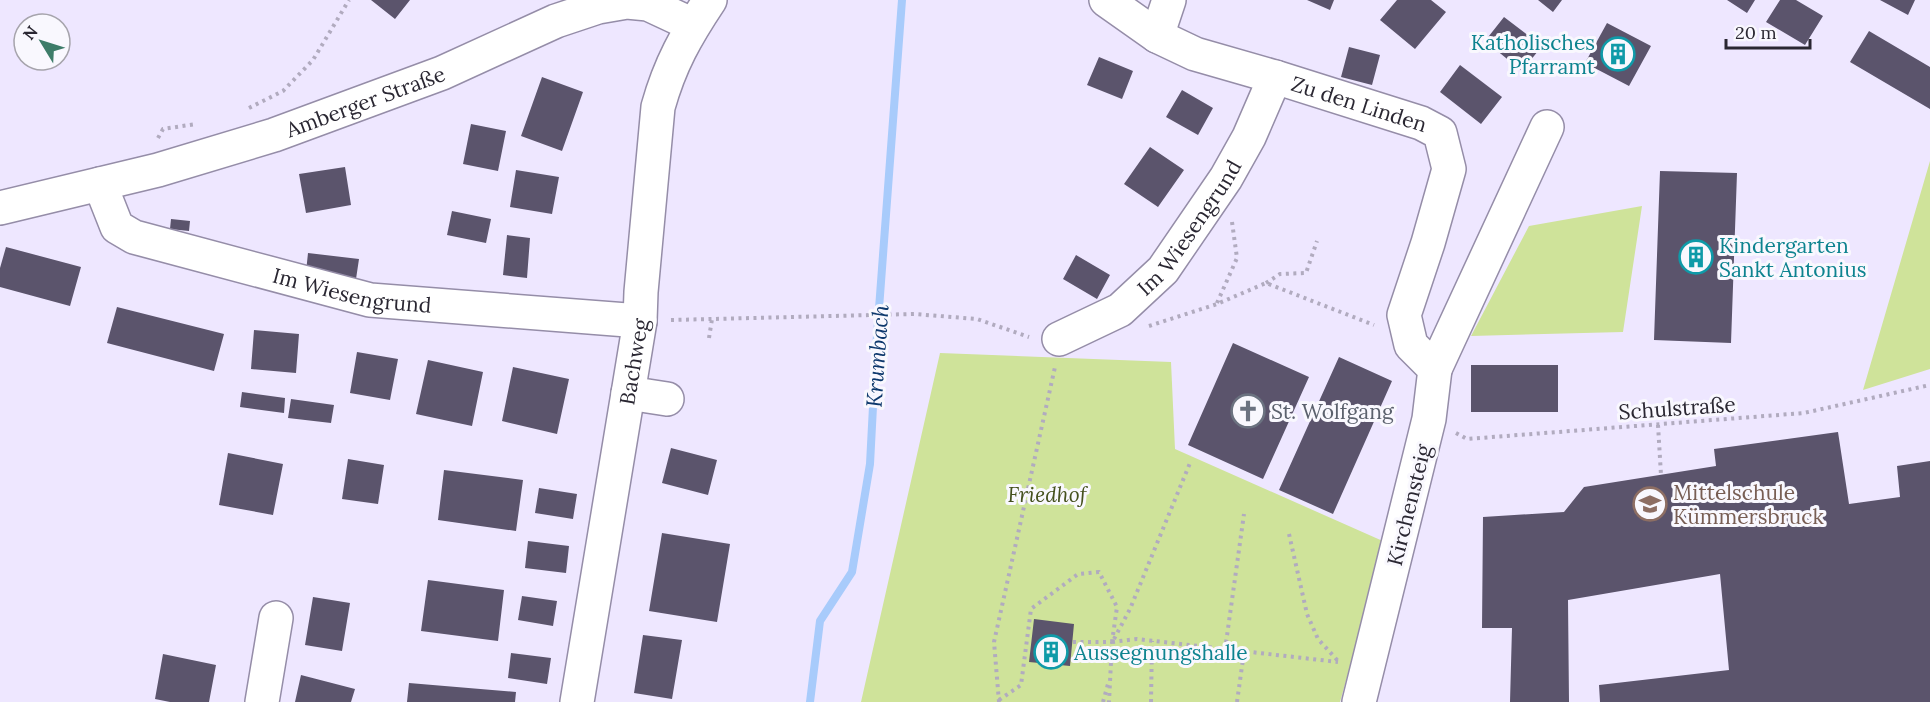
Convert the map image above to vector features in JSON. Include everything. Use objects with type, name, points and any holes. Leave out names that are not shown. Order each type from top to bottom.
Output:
[{"type":"street","name":"Zu den Linden","points":[[1106,0],[1157,36],[1195,54],[1421,123],[1440,133],[1449,169],[1428,243],[1394,322]]},
{"type":"street","points":[[1157,36],[1169,0]]},
{"type":"street","name":"Amberger Straße","points":[[0,208],[100,184],[155,158],[286,131],[442,73],[556,21],[598,7],[627,2],[702,13]]},
{"type":"street","name":"Bachweg","points":[[577,702],[640,321],[658,107],[665,80],[675,56],[702,13]]},
{"type":"street","name":"Im Wiesengrund","points":[[1059,339],[1120,310],[1163,270],[1226,177],[1249,137],[1275,77]]},
{"type":"street","points":[[1394,322],[1411,345],[1435,369],[1547,127]]},
{"type":"street","name":"Im Wiesengrund","points":[[100,184],[117,227],[134,237],[370,300],[640,321]]},
{"type":"street","name":"Kirchensteig","points":[[1359,702],[1354,663],[1430,418],[1435,369]]},
{"type":"street","points":[[628,393],[667,399]]},
{"type":"street","points":[[262,702],[276,618]]},
{"type":"path","points":[[240,113],[283,91],[313,60],[349,0]]},
{"type":"path","points":[[155,158],[163,129],[205,122]]},
{"type":"path","points":[[1226,177],[1237,258],[1217,304],[1266,283],[1280,274],[1306,273],[1317,241]]},
{"type":"path","points":[[1266,283],[1394,322]]},
{"type":"path","points":[[640,321],[914,314],[977,319],[1026,337],[1059,339],[994,642],[999,701]]},
{"type":"path","points":[[709,339],[712,320]]},
{"type":"path","name":"Schulstraße","points":[[1430,418],[1467,439],[1804,413],[1930,385]]},
{"type":"path","points":[[1658,424],[1661,475]]},
{"type":"path","points":[[1112,642],[1130,609],[1190,462]]},
{"type":"path","points":[[1225,650],[1244,514]]},
{"type":"path","points":[[1289,534],[1307,614],[1318,639],[1354,663]]},
{"type":"path","points":[[999,701],[1021,685],[1031,609],[1078,574],[1099,572],[1117,608],[1112,642],[1109,702]]},
{"type":"path","points":[[1072,642],[1112,642],[1137,639],[1354,663]]},
{"type":"path","points":[[1151,702],[1152,641]]},
{"type":"path","points":[[1237,702],[1244,652]]},
{"type":"path","points":[[1336,672],[1354,663]]},
{"type":"path","points":[[1103,702],[1110,674]]},
{"type":"green space","points":[[1930,161],[1930,369],[1863,390]]},
{"type":"green space","points":[[1642,206],[1623,332],[1471,336],[1529,226]]},
{"type":"green space","name":"Friedhof","points":[[940,353],[1171,362],[1175,449],[1385,542],[1340,702],[861,702]]},
{"type":"building","points":[[371,0],[410,0],[395,19]]},
{"type":"building","points":[[1307,0],[1334,0],[1330,10]]},
{"type":"building","points":[[1397,0],[1431,0],[1446,12],[1415,49],[1380,20]]},
{"type":"building","points":[[1538,0],[1562,0],[1553,12]]},
{"type":"building","points":[[1727,0],[1755,0],[1747,13]]},
{"type":"building","points":[[1780,0],[1796,0],[1823,16],[1805,45],[1766,22]]},
{"type":"building","points":[[1880,0],[1915,0],[1908,15]]},
{"type":"building","points":[[1504,17],[1542,46],[1522,71],[1485,41]]},
{"type":"building","name":"Katholisches Pfarramt","points":[[1607,23],[1651,46],[1629,86],[1585,63]]},
{"type":"building","points":[[1869,31],[1930,67],[1930,109],[1850,62]]},
{"type":"building","points":[[1349,47],[1380,55],[1372,85],[1341,77]]},
{"type":"building","points":[[1099,57],[1133,71],[1122,99],[1087,85]]},
{"type":"building","points":[[1460,65],[1502,97],[1481,124],[1440,92]]},
{"type":"building","points":[[542,77],[583,92],[562,151],[521,136]]},
{"type":"building","points":[[1182,90],[1213,108],[1198,135],[1166,117]]},
{"type":"building","points":[[471,124],[506,131],[498,171],[463,164]]},
{"type":"building","points":[[1150,147],[1184,170],[1158,207],[1124,184]]},
{"type":"building","points":[[345,167],[351,205],[306,213],[299,174]]},
{"type":"building","points":[[516,170],[559,177],[552,214],[510,207]]},
{"type":"building","name":"Kindergarten Sankt Antonius","points":[[1660,171],[1737,173],[1731,343],[1654,340]]},
{"type":"building","points":[[452,211],[491,219],[486,243],[447,235]]},
{"type":"building","points":[[171,219],[190,221],[189,231],[170,229]]},
{"type":"building","points":[[507,235],[530,238],[527,278],[503,275]]},
{"type":"building","points":[[6,247],[81,267],[70,306],[0,287],[0,268]]},
{"type":"building","points":[[308,253],[359,259],[356,279],[306,272]]},
{"type":"building","points":[[1076,255],[1110,275],[1097,299],[1063,279]]},
{"type":"building","points":[[117,307],[224,334],[214,371],[107,343]]},
{"type":"building","points":[[254,330],[299,334],[296,373],[251,369]]},
{"type":"building","name":"St. Wolfgang","points":[[1233,343],[1309,377],[1263,479],[1188,445]]},
{"type":"building","points":[[357,352],[398,359],[390,400],[350,393]]},
{"type":"building","points":[[1339,357],[1392,381],[1333,514],[1279,490]]},
{"type":"building","points":[[428,360],[483,372],[472,426],[416,414]]},
{"type":"building","points":[[1471,365],[1558,365],[1558,412],[1471,412]]},
{"type":"building","points":[[513,367],[569,379],[557,434],[502,421]]},
{"type":"building","points":[[242,392],[285,398],[284,413],[240,407]]},
{"type":"building","points":[[291,399],[334,405],[331,423],[288,418]]},
{"type":"building","points":[[1838,432],[1849,504],[1900,497],[1897,466],[1930,461],[1930,702],[1600,702],[1599,685],[1729,670],[1720,574],[1568,600],[1569,702],[1510,702],[1512,628],[1482,628],[1483,517],[1564,512],[1584,487],[1716,466],[1714,449]]},
{"type":"building","points":[[671,448],[717,460],[708,495],[662,483]]},
{"type":"building","points":[[228,453],[283,464],[273,515],[219,505]]},
{"type":"building","points":[[348,459],[384,465],[378,504],[342,499]]},
{"type":"building","points":[[444,470],[523,480],[516,531],[438,520]]},
{"type":"building","points":[[539,488],[577,494],[573,519],[535,513]]},
{"type":"building","points":[[662,533],[730,544],[717,622],[649,611]]},
{"type":"building","points":[[528,541],[569,546],[566,573],[525,568]]},
{"type":"building","points":[[428,580],[504,590],[498,641],[421,631]]},
{"type":"building","points":[[522,596],[557,601],[553,626],[518,620]]},
{"type":"building","points":[[313,597],[350,603],[342,651],[305,645]]},
{"type":"building","name":"Aussegnungshalle","points":[[1034,619],[1074,624],[1070,666],[1029,662]]},
{"type":"building","points":[[643,635],[682,640],[672,699],[634,693]]},
{"type":"building","points":[[511,653],[551,658],[547,684],[508,678]]},
{"type":"building","points":[[163,654],[216,665],[209,702],[170,702],[155,699]]},
{"type":"building","points":[[301,675],[355,689],[351,702],[295,702]]},
{"type":"building","points":[[409,683],[516,692],[515,702],[407,702]]},
{"type":"waterway","name":"Krumbach","points":[[810,702],[820,621],[852,572],[870,464],[876,349],[902,0]]},
{"type":"place","name":"Katholisches Pfarramt","points":[[1618,54]]},
{"type":"place","name":"Kindergarten Sankt Antonius","points":[[1696,257]]},
{"type":"place","name":"St. Wolfgang","points":[[1248,411]]},
{"type":"place","name":"Mittelschule Kümmersbruck","points":[[1650,504]]},
{"type":"place","name":"Aussegnungshalle","points":[[1051,652]]}]
